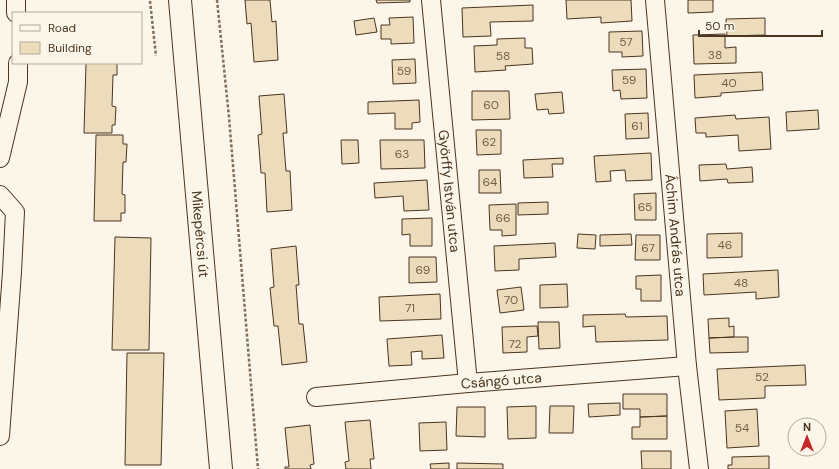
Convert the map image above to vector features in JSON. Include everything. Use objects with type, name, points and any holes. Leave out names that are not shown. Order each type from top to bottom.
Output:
[{"type":"main road","name":"Mikepércsi út","points":[[180,0],[221,469]]},
{"type":"street","points":[[16,0],[16,12]]},
{"type":"street","name":"Györffy István utca","points":[[431,0],[468,383]]},
{"type":"street","name":"Áchim András utca","points":[[655,0],[687,366],[699,469]]},
{"type":"street","points":[[0,158],[18,82],[18,64]]},
{"type":"street","points":[[0,195],[15,212],[0,436]]},
{"type":"street","name":"Csángó utca","points":[[316,397],[468,383],[687,366]]},
{"type":"path","points":[[217,0],[229,117],[258,469]]},
{"type":"path","points":[[150,1],[156,56]]},
{"type":"building","points":[[245,0],[270,0],[272,22],[276,21],[278,60],[254,62],[251,23],[247,24]]},
{"type":"building","points":[[376,0],[410,0],[410,2],[377,3]]},
{"type":"building","points":[[566,0],[631,0],[632,21],[601,23],[601,17],[567,19]]},
{"type":"building","points":[[688,0],[713,0],[713,12],[688,13]]},
{"type":"building","points":[[533,5],[533,21],[490,22],[491,36],[463,37],[462,8]]},
{"type":"building","points":[[413,17],[414,43],[391,44],[391,39],[381,39],[381,25],[390,25],[389,18]]},
{"type":"building","points":[[374,18],[377,32],[356,35],[354,21]]},
{"type":"building","points":[[765,18],[765,35],[727,36],[726,19]]},
{"type":"building","points":[[642,31],[643,56],[622,57],[622,52],[609,52],[609,32]]},
{"type":"building","points":[[725,34],[725,48],[736,47],[736,63],[694,64],[693,35]]},
{"type":"building","points":[[525,38],[525,48],[532,48],[533,64],[505,66],[506,70],[475,72],[474,46],[497,45],[497,39]]},
{"type":"building","points":[[415,59],[416,83],[393,84],[392,60]]},
{"type":"building","points":[[86,64],[117,64],[117,75],[113,75],[112,106],[116,107],[115,125],[112,125],[112,133],[84,133]]},
{"type":"building","points":[[646,69],[647,98],[621,99],[620,90],[613,91],[612,70]]},
{"type":"building","points":[[762,72],[763,90],[721,93],[721,96],[695,98],[694,75]]},
{"type":"building","points":[[472,91],[509,91],[510,119],[472,120]]},
{"type":"building","points":[[562,92],[564,113],[549,114],[548,109],[537,110],[535,94]]},
{"type":"building","points":[[284,94],[287,133],[283,133],[286,171],[290,171],[292,210],[267,212],[265,173],[261,173],[258,135],[262,134],[259,96]]},
{"type":"building","points":[[419,100],[420,122],[412,123],[412,129],[395,129],[395,113],[368,114],[368,102]]},
{"type":"building","points":[[818,110],[819,129],[787,131],[786,112]]},
{"type":"building","points":[[648,113],[649,138],[626,139],[625,114]]},
{"type":"building","points":[[735,115],[736,119],[769,117],[771,149],[739,151],[738,135],[706,137],[706,133],[696,133],[695,118]]},
{"type":"building","points":[[476,130],[501,130],[501,154],[477,155]]},
{"type":"building","points":[[96,135],[123,135],[123,144],[127,144],[126,162],[123,162],[122,194],[125,195],[125,213],[121,213],[121,221],[94,221]]},
{"type":"building","points":[[341,140],[358,140],[359,163],[342,164]]},
{"type":"building","points":[[380,140],[424,140],[425,168],[381,169]]},
{"type":"building","points":[[651,153],[652,180],[626,181],[625,170],[610,171],[611,181],[596,182],[594,156]]},
{"type":"building","points":[[563,158],[563,164],[552,164],[553,177],[524,178],[523,160]]},
{"type":"building","points":[[726,164],[727,169],[752,167],[753,182],[728,183],[727,179],[700,181],[699,165]]},
{"type":"building","points":[[479,170],[500,170],[501,193],[479,193]]},
{"type":"building","points":[[427,180],[429,210],[404,211],[403,196],[375,198],[374,183]]},
{"type":"building","points":[[656,193],[656,220],[635,220],[634,194]]},
{"type":"building","points":[[548,202],[548,214],[518,215],[518,203]]},
{"type":"building","points":[[516,204],[516,235],[502,236],[502,230],[490,230],[489,205]]},
{"type":"building","points":[[432,218],[432,246],[410,246],[410,234],[402,235],[402,219]]},
{"type":"building","points":[[742,233],[742,257],[707,258],[707,234]]},
{"type":"building","points":[[578,234],[596,235],[595,249],[577,248]]},
{"type":"building","points":[[631,234],[632,245],[600,246],[600,235]]},
{"type":"building","points":[[636,235],[660,235],[660,260],[635,260]]},
{"type":"building","points":[[115,237],[151,238],[149,350],[112,350]]},
{"type":"building","points":[[555,243],[556,257],[519,259],[519,270],[495,271],[494,246]]},
{"type":"building","points":[[296,246],[299,285],[296,285],[299,324],[303,324],[307,362],[282,365],[278,326],[274,326],[270,288],[274,287],[271,249]]},
{"type":"building","points":[[409,257],[436,257],[437,282],[409,283]]},
{"type":"building","points":[[778,270],[779,297],[756,299],[756,292],[704,295],[703,274]]},
{"type":"building","points":[[661,275],[661,301],[641,301],[641,289],[636,289],[636,276]]},
{"type":"building","points":[[567,284],[568,307],[540,308],[540,285]]},
{"type":"building","points":[[521,287],[524,310],[500,313],[497,290]]},
{"type":"building","points":[[440,294],[441,319],[380,321],[379,297]]},
{"type":"building","points":[[625,314],[626,317],[667,316],[668,340],[596,342],[595,326],[583,327],[583,315]]},
{"type":"building","points":[[729,318],[729,327],[734,326],[734,337],[709,338],[708,319]]},
{"type":"building","points":[[538,322],[559,322],[560,348],[539,349]]},
{"type":"building","points":[[537,326],[538,336],[527,337],[527,352],[503,353],[502,327]]},
{"type":"building","points":[[442,335],[444,358],[422,359],[422,351],[411,352],[412,365],[389,366],[387,339]]},
{"type":"building","points":[[748,337],[748,352],[710,353],[709,338]]},
{"type":"building","points":[[127,353],[164,353],[161,465],[125,465]]},
{"type":"building","points":[[805,365],[806,385],[765,386],[765,398],[719,400],[717,369]]},
{"type":"building","points":[[623,394],[667,394],[667,416],[640,417],[640,409],[623,409]]},
{"type":"building","points":[[620,403],[620,415],[589,417],[588,404]]},
{"type":"building","points":[[536,406],[536,438],[508,439],[507,407]]},
{"type":"building","points":[[550,406],[574,406],[573,433],[549,433]]},
{"type":"building","points":[[457,407],[485,407],[485,437],[456,436]]},
{"type":"building","points":[[757,409],[759,446],[727,448],[725,411]]},
{"type":"building","points":[[667,416],[667,439],[632,439],[632,427],[640,427],[640,417]]},
{"type":"building","points":[[370,420],[374,459],[370,459],[371,469],[346,469],[345,462],[349,461],[345,422]]},
{"type":"building","points":[[446,422],[447,450],[420,451],[419,423]]},
{"type":"building","points":[[310,425],[314,464],[310,465],[311,469],[285,469],[285,467],[289,467],[285,428]]},
{"type":"building","points":[[641,451],[671,451],[671,469],[642,469]]},
{"type":"building","points":[[769,456],[769,469],[728,469],[728,465],[732,465],[732,457]]},
{"type":"building","points":[[449,463],[449,469],[431,469],[430,464]]},
{"type":"building","points":[[457,463],[503,464],[503,469],[457,469]]}]
